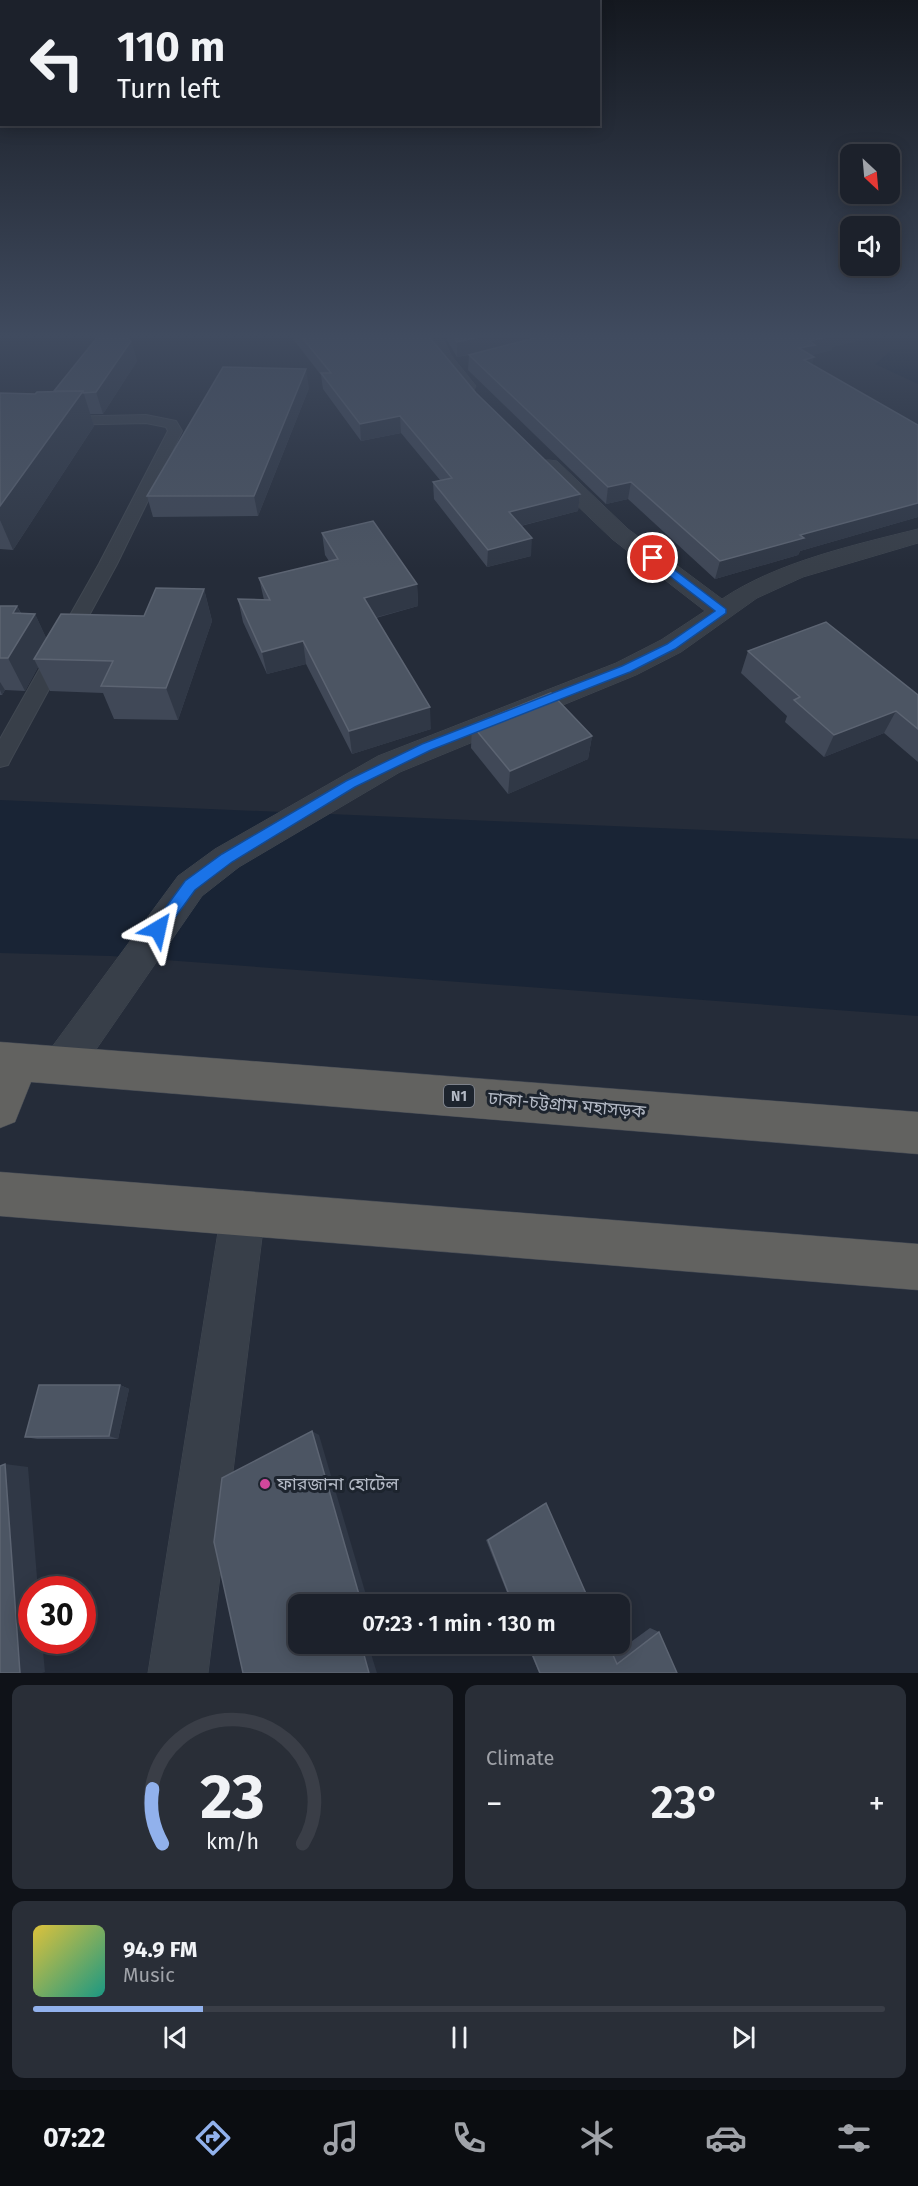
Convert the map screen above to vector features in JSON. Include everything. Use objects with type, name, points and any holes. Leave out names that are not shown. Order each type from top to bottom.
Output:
[{"type":"highway","name":"ঢাকা-চট্টগ্রাম মহাসড়ক","points":[[10,1061],[918,1133]]},
{"type":"highway","points":[[0,1108],[10,1061]]},
{"type":"highway","points":[[0,1194],[918,1267]]},
{"type":"street","points":[[533,451],[620,534],[722,611]]},
{"type":"street","points":[[63,1064],[190,886],[227,858],[389,764],[626,669],[671,646],[748,593],[794,572],[918,536]]},
{"type":"street","points":[[177,1673],[243,1213]]},
{"type":"lane","points":[[0,759],[108,564],[175,431],[171,424],[146,419],[49,421]]},
{"type":"water","points":[[0,800],[918,839],[918,1016],[111,956],[0,953]]},
{"type":"building","points":[[0,413],[67,413],[0,506]]},
{"type":"building","points":[[196,413],[288,413],[254,496],[147,496]]},
{"type":"building","points":[[352,413],[497,413],[580,494],[509,512],[532,538],[488,550],[433,482],[452,478],[400,416],[360,424]]},
{"type":"building","points":[[530,413],[897,413],[918,425],[918,503],[800,535],[804,538],[720,561],[631,482],[608,487]]},
{"type":"building","points":[[373,521],[417,584],[364,598],[430,707],[349,731],[303,641],[262,652],[238,599],[270,600],[259,578],[338,559],[322,533]]},
{"type":"building","points":[[156,588],[204,589],[166,688],[101,686],[113,661],[34,659],[61,614],[144,616]]},
{"type":"building","points":[[0,606],[17,606],[13,613],[35,614],[8,658],[0,658]]},
{"type":"building","points":[[826,622],[918,695],[918,729],[896,711],[834,735],[794,700],[800,697],[748,651]]},
{"type":"building","points":[[551,693],[592,736],[510,771],[472,725]]},
{"type":"building","points":[[39,1385],[120,1385],[109,1436],[25,1437]]},
{"type":"building","points":[[312,1431],[359,1594],[288,1594],[288,1654],[364,1654],[369,1673],[243,1673],[214,1542],[222,1478]]},
{"type":"building","points":[[5,1464],[20,1673],[0,1673],[0,1466]]},
{"type":"building","points":[[546,1503],[586,1594],[509,1594],[488,1540]]},
{"type":"building","points":[[659,1632],[677,1673],[540,1673],[532,1654],[612,1654],[617,1664]]},
{"type":"place","name":"ফারজানা হোটেল","points":[[265,1484]]},
{"type":"route","points":[[158,929],[190,886],[227,858],[351,784],[427,747],[626,669],[671,646],[722,611],[653,558]]}]
